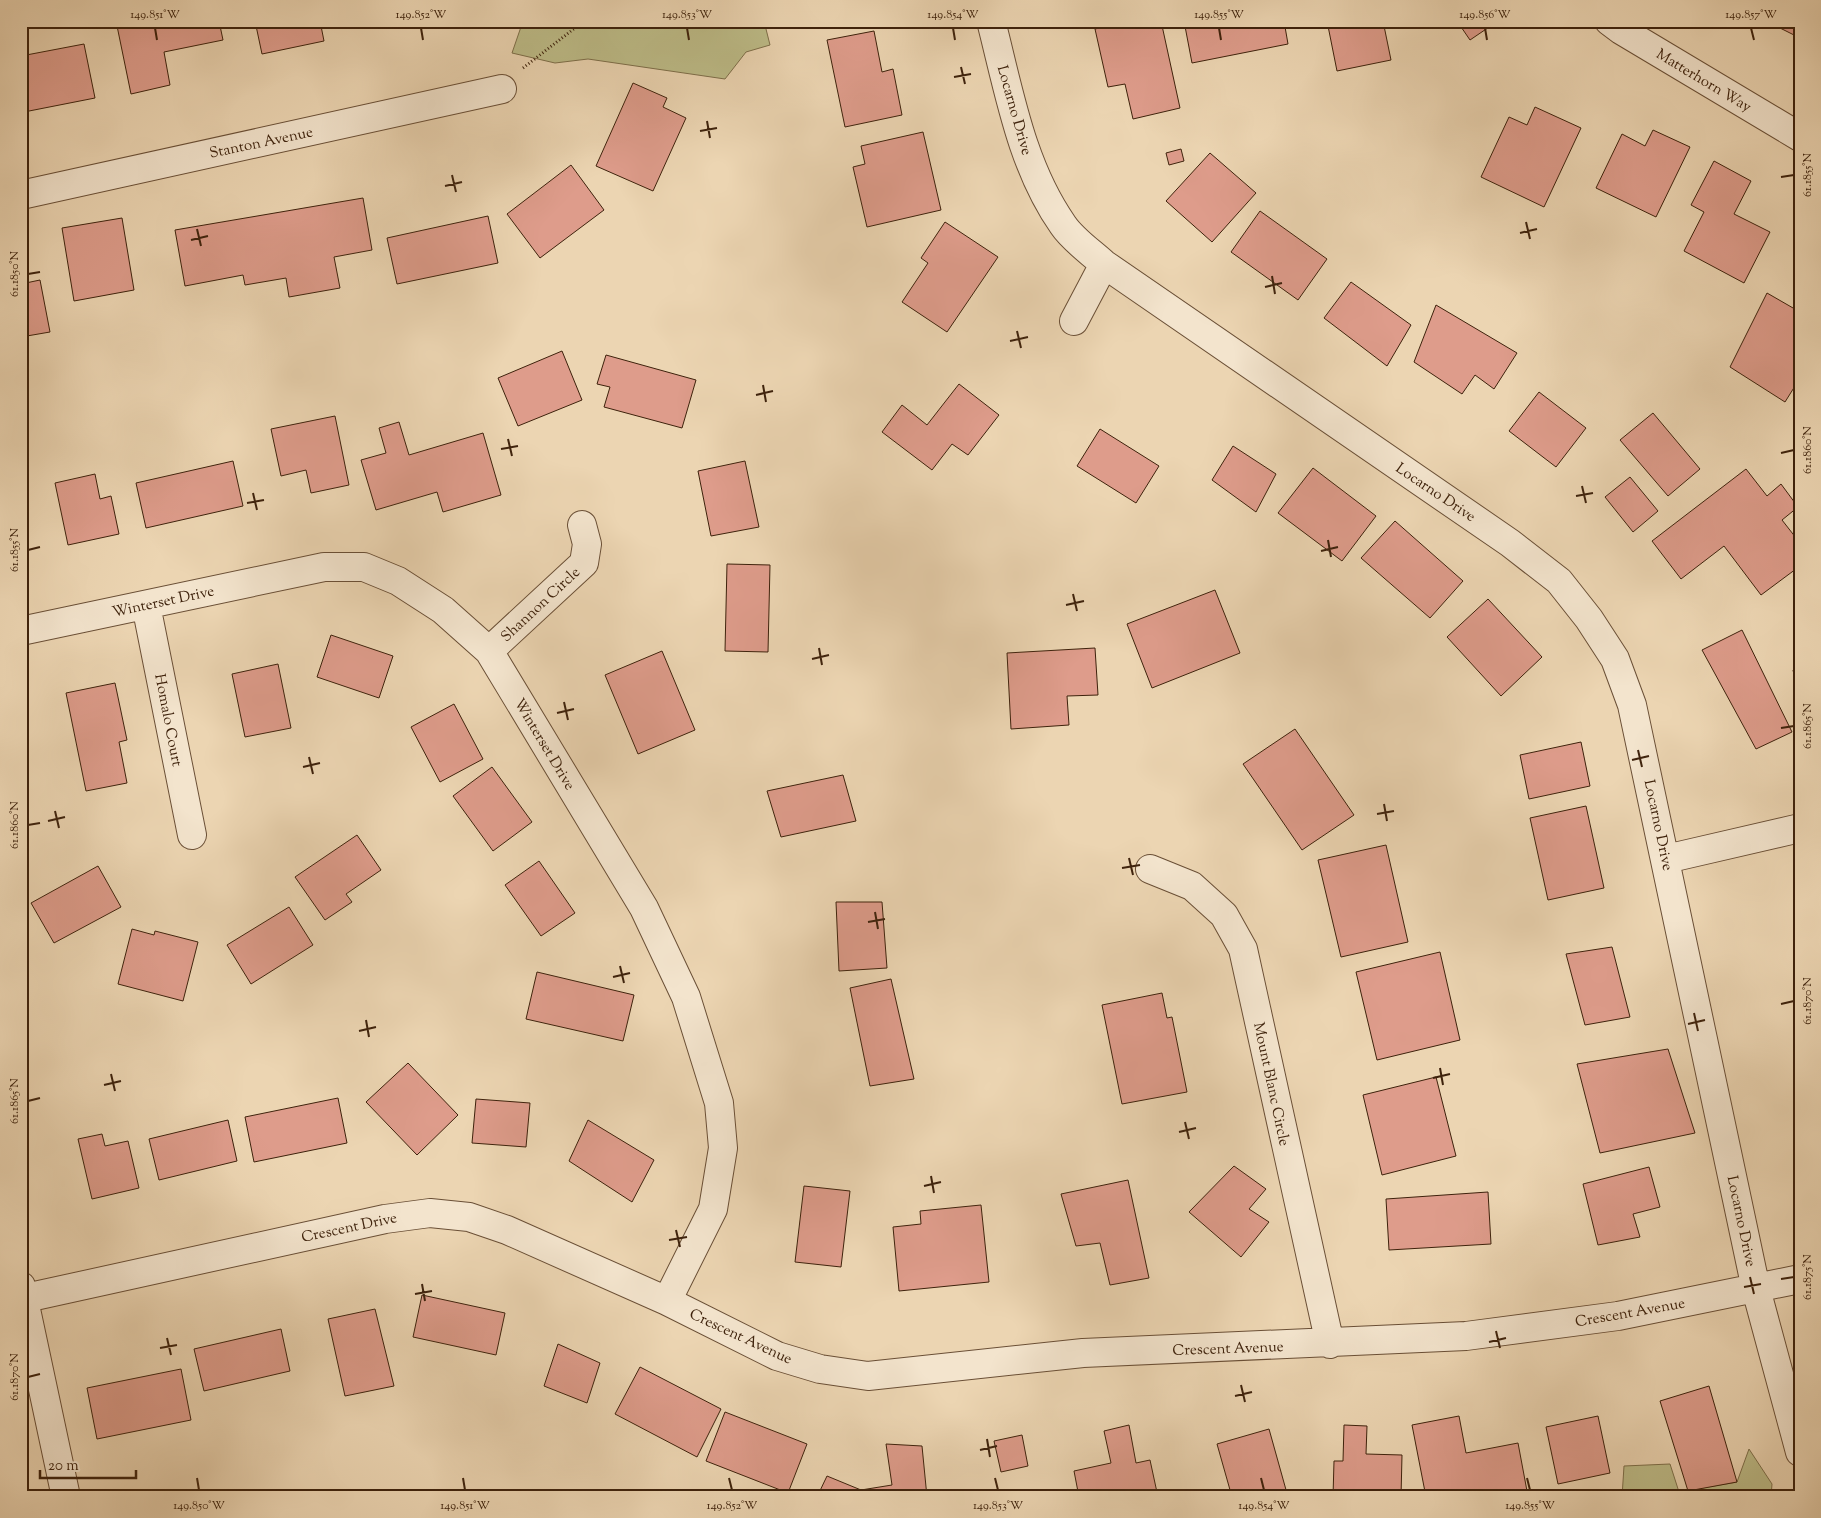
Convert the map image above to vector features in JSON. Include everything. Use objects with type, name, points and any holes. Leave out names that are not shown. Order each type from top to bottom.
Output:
[{"type":"street","name":"Locarno Drive","points":[[991,21],[1021,141],[1038,180],[1064,226],[1104,264],[1510,543],[1559,581],[1589,619],[1615,659],[1632,705],[1756,1289],[1800,1452]]},
{"type":"street","name":"Matterhorn Way","points":[[1610,21],[1621,30],[1800,137]]},
{"type":"street","name":"Stanton Avenue","points":[[21,195],[502,89]]},
{"type":"street","points":[[1074,321],[1104,264]]},
{"type":"street","name":"Shannon Circle","points":[[489,651],[584,563],[587,544],[582,525]]},
{"type":"street","name":"Winterset Drive","points":[[21,631],[324,567],[364,567],[398,581],[443,610],[489,651],[644,908],[686,997],[719,1103],[723,1148],[713,1210],[667,1301]]},
{"type":"street","name":"Homalo Court","points":[[146,605],[192,834]]},
{"type":"street","points":[[1666,859],[1800,828]]},
{"type":"street","name":"Mount Blanc Circle","points":[[1150,868],[1192,886],[1224,914],[1243,949],[1330,1344]]},
{"type":"street","name":"Crescent Drive","points":[[22,1295],[385,1218],[430,1213],[469,1217],[507,1230],[667,1301]]},
{"type":"street","name":"Crescent Avenue","points":[[667,1301],[777,1356],[820,1369],[868,1376],[1083,1354],[1330,1344],[1466,1336],[1618,1316],[1800,1279]]},
{"type":"street","points":[[22,1295],[66,1497]]},
{"type":"path","points":[[502,89],[532,58],[584,21]]},
{"type":"path","points":[[767,21],[790,25],[806,21]]},
{"type":"shaded area","points":[[523,21],[764,21],[770,45],[746,52],[725,79],[588,59],[555,63],[512,53]]},
{"type":"shaded area","points":[[1749,1449],[1772,1484],[1771,1497],[1622,1497],[1624,1466],[1670,1464],[1679,1492],[1737,1482]]},
{"type":"building","points":[[116,21],[219,21],[223,40],[164,52],[170,85],[131,94]]},
{"type":"building","points":[[255,21],[320,21],[324,41],[262,54]]},
{"type":"building","points":[[1129,21],[1161,21],[1180,108],[1133,119],[1125,84],[1108,87],[1095,29]]},
{"type":"building","points":[[1184,21],[1284,21],[1288,44],[1192,63]]},
{"type":"building","points":[[1327,21],[1383,21],[1391,60],[1337,71]]},
{"type":"building","points":[[1457,21],[1498,21],[1470,40]]},
{"type":"building","points":[[1766,21],[1800,21],[1800,38]]},
{"type":"building","points":[[874,31],[882,72],[893,69],[902,115],[845,127],[827,40]]},
{"type":"building","points":[[84,44],[95,98],[24,112],[21,97],[21,56]]},
{"type":"building","points":[[633,83],[667,98],[663,107],[686,118],[653,191],[596,166]]},
{"type":"building","points":[[1535,107],[1581,128],[1544,207],[1481,177],[1509,117],[1527,125]]},
{"type":"building","points":[[1653,130],[1690,147],[1656,217],[1596,188],[1622,134],[1645,146]]},
{"type":"building","points":[[923,132],[941,210],[867,227],[853,167],[865,164],[861,146]]},
{"type":"building","points":[[1181,149],[1184,161],[1169,165],[1166,153]]},
{"type":"building","points":[[1210,153],[1256,193],[1212,242],[1166,201]]},
{"type":"building","points":[[1714,161],[1751,181],[1734,214],[1770,232],[1744,283],[1684,251],[1704,212],[1691,205]]},
{"type":"building","points":[[571,165],[604,210],[540,258],[507,214]]},
{"type":"building","points":[[363,198],[372,250],[334,257],[340,288],[289,297],[286,278],[245,285],[243,275],[185,286],[175,230]]},
{"type":"building","points":[[1260,211],[1327,259],[1298,300],[1231,252]]},
{"type":"building","points":[[488,216],[498,263],[397,284],[387,238]]},
{"type":"building","points":[[122,218],[134,290],[74,301],[62,228]]},
{"type":"building","points":[[945,222],[998,257],[947,332],[902,302],[928,263],[921,258]]},
{"type":"building","points":[[40,280],[50,332],[21,337],[21,284]]},
{"type":"building","points":[[1351,282],[1411,325],[1387,366],[1324,318]]},
{"type":"building","points":[[1767,293],[1800,312],[1800,378],[1785,402],[1730,367]]},
{"type":"building","points":[[1436,305],[1517,353],[1494,389],[1475,375],[1462,394],[1414,362]]},
{"type":"building","points":[[562,351],[582,400],[518,426],[498,378]]},
{"type":"building","points":[[606,355],[696,380],[682,428],[604,407],[610,387],[597,384]]},
{"type":"building","points":[[959,384],[999,415],[968,455],[952,444],[932,470],[882,432],[902,405],[927,425]]},
{"type":"building","points":[[1539,392],[1586,428],[1556,467],[1509,431]]},
{"type":"building","points":[[1653,413],[1700,469],[1668,496],[1620,440]]},
{"type":"building","points":[[335,416],[349,485],[311,493],[306,470],[281,476],[271,429]]},
{"type":"building","points":[[399,422],[409,455],[483,433],[501,495],[443,512],[437,492],[376,510],[361,460],[386,453],[379,428]]},
{"type":"building","points":[[1100,429],[1159,466],[1136,503],[1077,466]]},
{"type":"building","points":[[1233,446],[1276,474],[1256,512],[1212,480]]},
{"type":"building","points":[[233,461],[243,506],[146,528],[136,483]]},
{"type":"building","points":[[745,461],[759,527],[711,536],[698,471]]},
{"type":"building","points":[[1313,468],[1376,516],[1342,561],[1278,513]]},
{"type":"building","points":[[1746,469],[1767,496],[1781,484],[1798,507],[1782,520],[1800,543],[1800,566],[1761,595],[1724,546],[1681,579],[1652,541]]},
{"type":"building","points":[[95,474],[100,499],[111,496],[119,534],[68,545],[55,483]]},
{"type":"building","points":[[1630,477],[1658,511],[1633,532],[1605,497]]},
{"type":"building","points":[[1395,521],[1463,581],[1430,618],[1361,558]]},
{"type":"building","points":[[727,564],[770,565],[768,652],[725,651]]},
{"type":"building","points":[[1215,590],[1240,653],[1152,688],[1127,624]]},
{"type":"building","points":[[1488,599],[1542,657],[1501,696],[1447,637]]},
{"type":"building","points":[[1742,630],[1792,732],[1756,749],[1702,650]]},
{"type":"building","points":[[331,635],[393,656],[379,698],[317,677]]},
{"type":"building","points":[[1095,648],[1098,695],[1067,696],[1069,725],[1011,729],[1007,653]]},
{"type":"building","points":[[662,651],[695,730],[638,754],[605,675]]},
{"type":"building","points":[[278,664],[291,728],[245,737],[232,674]]},
{"type":"building","points":[[1800,669],[1800,702],[1793,670]]},
{"type":"building","points":[[115,683],[127,740],[119,742],[127,783],[86,791],[66,693]]},
{"type":"building","points":[[454,704],[483,759],[440,782],[411,727]]},
{"type":"building","points":[[1295,729],[1354,815],[1302,850],[1243,764]]},
{"type":"building","points":[[1581,742],[1590,786],[1529,799],[1520,755]]},
{"type":"building","points":[[492,767],[532,822],[493,851],[453,796]]},
{"type":"building","points":[[843,775],[856,821],[781,837],[767,791]]},
{"type":"building","points":[[1586,806],[1604,888],[1548,900],[1530,818]]},
{"type":"building","points":[[357,835],[381,870],[346,894],[352,902],[325,920],[295,877]]},
{"type":"building","points":[[1386,845],[1408,942],[1341,957],[1318,860]]},
{"type":"building","points":[[539,861],[575,913],[541,936],[505,885]]},
{"type":"building","points":[[98,866],[121,907],[54,943],[31,903]]},
{"type":"building","points":[[836,902],[882,902],[887,968],[839,971]]},
{"type":"building","points":[[289,907],[313,945],[251,984],[227,945]]},
{"type":"building","points":[[132,929],[154,935],[155,931],[198,942],[183,1001],[118,984]]},
{"type":"building","points":[[1612,947],[1630,1017],[1585,1025],[1566,954]]},
{"type":"building","points":[[1440,952],[1460,1040],[1377,1060],[1356,972]]},
{"type":"building","points":[[537,972],[634,995],[623,1041],[526,1019]]},
{"type":"building","points":[[891,979],[914,1079],[870,1086],[850,988]]},
{"type":"building","points":[[1162,993],[1167,1018],[1172,1017],[1187,1092],[1122,1104],[1102,1005]]},
{"type":"building","points":[[1668,1049],[1695,1133],[1600,1153],[1577,1064]]},
{"type":"building","points":[[408,1063],[458,1115],[417,1155],[366,1102]]},
{"type":"building","points":[[1436,1077],[1456,1156],[1382,1175],[1363,1095]]},
{"type":"building","points":[[338,1098],[347,1143],[254,1162],[245,1117]]},
{"type":"building","points":[[476,1099],[530,1103],[526,1147],[472,1143]]},
{"type":"building","points":[[228,1120],[237,1161],[159,1180],[149,1139]]},
{"type":"building","points":[[588,1120],[654,1160],[632,1202],[569,1161]]},
{"type":"building","points":[[102,1134],[105,1146],[128,1141],[139,1188],[92,1199],[78,1139]]},
{"type":"building","points":[[1234,1166],[1266,1189],[1249,1209],[1269,1222],[1241,1257],[1189,1212]]},
{"type":"building","points":[[1649,1167],[1660,1207],[1633,1214],[1640,1237],[1598,1245],[1583,1184]]},
{"type":"building","points":[[1128,1180],[1149,1278],[1110,1285],[1100,1243],[1076,1246],[1061,1194]]},
{"type":"building","points":[[804,1186],[850,1191],[841,1267],[795,1262]]},
{"type":"building","points":[[1488,1192],[1491,1244],[1389,1250],[1386,1199]]},
{"type":"building","points":[[981,1205],[989,1282],[899,1291],[893,1227],[921,1224],[920,1211]]},
{"type":"building","points":[[422,1295],[505,1313],[496,1355],[413,1337]]},
{"type":"building","points":[[375,1309],[394,1386],[345,1396],[328,1319]]},
{"type":"building","points":[[281,1329],[290,1371],[204,1391],[194,1349]]},
{"type":"building","points":[[558,1344],[600,1363],[587,1403],[544,1386]]},
{"type":"building","points":[[640,1367],[721,1409],[697,1457],[615,1414]]},
{"type":"building","points":[[181,1369],[191,1420],[97,1439],[87,1388]]},
{"type":"building","points":[[1709,1386],[1737,1482],[1688,1491],[1660,1401]]},
{"type":"building","points":[[725,1412],[807,1444],[788,1493],[706,1461]]},
{"type":"building","points":[[1459,1416],[1466,1453],[1518,1443],[1527,1491],[1495,1497],[1426,1497],[1412,1425]]},
{"type":"building","points":[[1598,1416],[1610,1473],[1558,1484],[1546,1427]]},
{"type":"building","points":[[1129,1425],[1136,1463],[1150,1460],[1158,1497],[1079,1497],[1074,1471],[1111,1463],[1104,1431]]},
{"type":"building","points":[[1344,1425],[1367,1426],[1366,1454],[1402,1455],[1401,1497],[1333,1497],[1334,1461],[1343,1461]]},
{"type":"building","points":[[1269,1429],[1288,1497],[1232,1497],[1217,1444]]},
{"type":"building","points":[[1022,1435],[1028,1466],[1001,1472],[994,1441]]},
{"type":"building","points":[[886,1444],[922,1446],[927,1497],[817,1497],[827,1476],[861,1490],[892,1485]]}]
